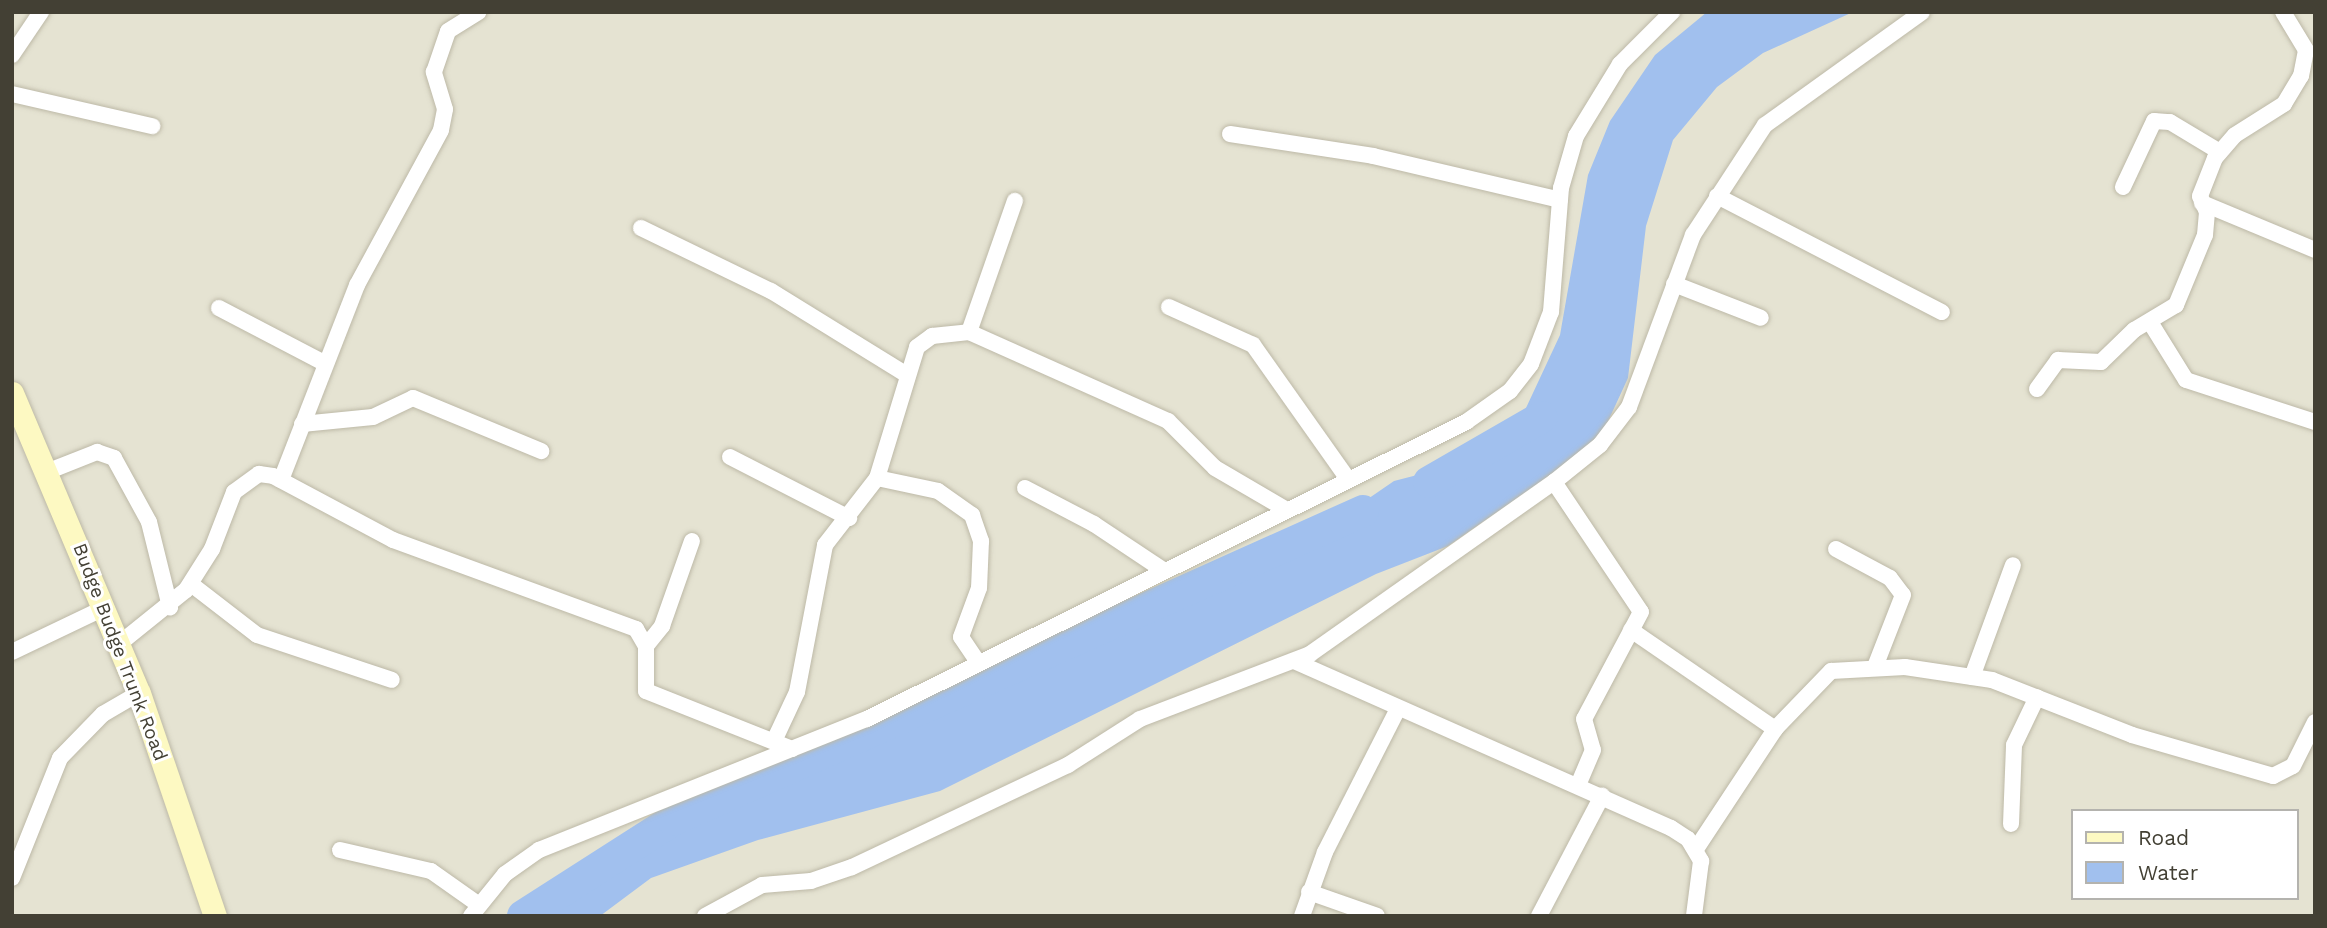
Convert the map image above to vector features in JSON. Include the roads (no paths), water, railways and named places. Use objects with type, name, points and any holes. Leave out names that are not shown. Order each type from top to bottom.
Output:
[{"type":"main road","name":"Budge Budge Trunk Road","points":[[12,393],[49,471],[139,693],[215,916]]},
{"type":"street","points":[[12,55],[41,12]]},
{"type":"street","points":[[281,480],[324,363],[388,220],[441,130],[445,109],[434,72],[448,31],[479,12]]},
{"type":"street","points":[[340,849],[431,871],[475,910],[505,874],[539,850],[792,749],[978,662],[1466,422],[1521,378],[1551,312],[1560,200],[1592,103],[1672,12]]},
{"type":"street","points":[[705,916],[762,886],[811,881],[852,867],[1069,765],[1140,719],[1294,661],[1554,482],[1600,446],[1629,407],[1674,284],[1717,196],[1776,112],[1923,12]]},
{"type":"street","points":[[2036,389],[2058,360],[2101,362],[2150,322],[2171,312],[2184,288],[2208,223],[2202,204],[2202,188],[2220,152],[2284,104],[2301,76],[2306,50],[2283,12]]},
{"type":"street","points":[[12,94],[152,126]]},
{"type":"street","points":[[2123,187],[2154,121],[2170,122],[2220,152]]},
{"type":"street","points":[[1230,134],[1373,156],[1560,200]]},
{"type":"street","points":[[1717,196],[1942,312]]},
{"type":"street","points":[[970,332],[1016,201]]},
{"type":"street","points":[[2202,204],[2315,250]]},
{"type":"street","points":[[641,228],[771,291],[906,375]]},
{"type":"street","points":[[1674,284],[1761,318]]},
{"type":"street","points":[[1169,307],[1253,345],[1348,479]]},
{"type":"street","points":[[219,308],[324,363]]},
{"type":"street","points":[[2150,322],[2186,380],[2315,422]]},
{"type":"street","points":[[774,741],[797,692],[819,557],[877,478],[906,375],[924,339],[970,332],[1167,421],[1215,468],[1287,510]]},
{"type":"street","points":[[302,424],[373,417],[421,399],[541,451]]},
{"type":"street","points":[[49,471],[97,452],[114,458],[149,522],[170,607]]},
{"type":"street","points":[[730,457],[849,518]]},
{"type":"street","points":[[119,644],[170,607],[191,584],[234,492],[259,474],[281,480],[393,540],[636,629],[646,646],[646,691],[792,749]]},
{"type":"street","points":[[877,478],[937,491],[972,515],[981,541],[979,588],[961,637],[978,662]]},
{"type":"street","points":[[1554,482],[1640,605],[1631,630],[1584,719],[1593,750],[1578,785]]},
{"type":"street","points":[[1025,488],[1094,524],[1163,570]]},
{"type":"street","points":[[646,646],[662,626],[692,541]]},
{"type":"street","points":[[1836,549],[1890,578],[1903,595],[1875,667]]},
{"type":"street","points":[[1972,677],[2013,565]]},
{"type":"street","points":[[191,584],[257,635],[392,680]]},
{"type":"street","points":[[12,652],[104,608]]},
{"type":"street","points":[[1631,630],[1775,729]]},
{"type":"street","points":[[1294,661],[1671,828],[1696,849],[1702,877],[1694,916]]},
{"type":"street","points":[[1696,849],[1775,729],[1824,675],[1875,667],[1972,677],[2037,697],[2133,735],[2273,776],[2293,766],[2315,722]]},
{"type":"street","points":[[12,878],[60,758],[103,713],[139,693]]},
{"type":"street","points":[[2011,824],[2014,745],[2037,697]]},
{"type":"street","points":[[1302,916],[1309,892],[1398,709]]},
{"type":"street","points":[[1539,916],[1602,796]]},
{"type":"street","points":[[1309,892],[1377,916]]},
{"type":"water","points":[[1707,12],[1853,12],[1763,53],[1717,87],[1673,140],[1646,226],[1628,378],[1604,430],[1577,457],[1448,546],[1376,574],[940,791],[758,840],[651,878],[600,916],[510,916],[547,888],[1311,538],[1394,481],[1491,456],[1518,425],[1560,335],[1588,175],[1610,121],[1655,55]]},
{"type":"waterway","points":[[1429,482],[1542,417]]},
{"type":"waterway","points":[[523,916],[673,820],[1363,511]]}]
